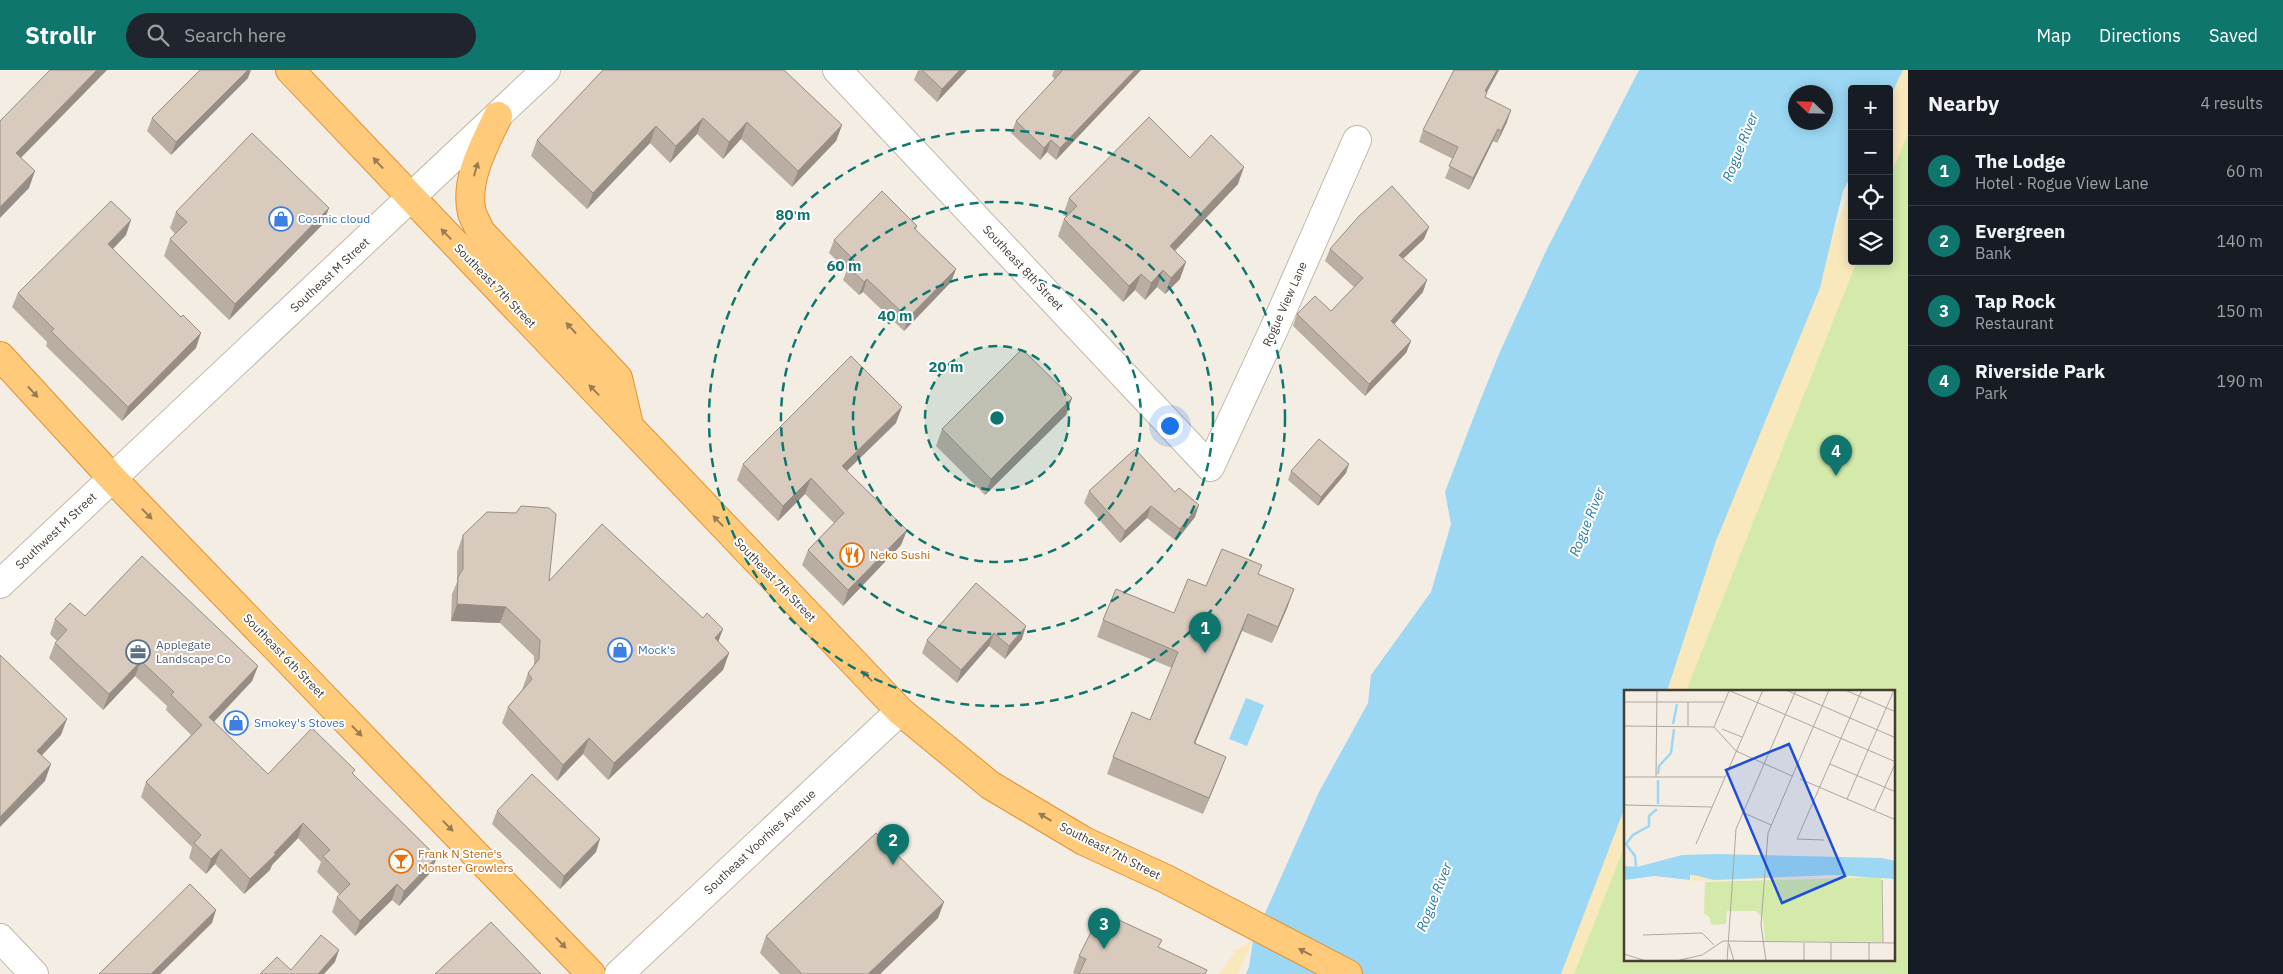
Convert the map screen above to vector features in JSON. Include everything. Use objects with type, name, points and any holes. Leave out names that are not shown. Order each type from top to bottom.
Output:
[{"type":"highway","name":"Southeast 7th Street","points":[[290,70],[900,711],[990,785],[1084,841],[1166,879],[1348,974]]},
{"type":"highway","points":[[498,116],[475,168],[471,191],[472,212],[480,230],[618,378],[629,427]]},
{"type":"highway","name":"Southeast 6th Street","points":[[0,356],[113,479],[591,974]]},
{"type":"street","name":"Southeast M Street","points":[[113,479],[546,70]]},
{"type":"street","name":"Southeast 8th Street","points":[[837,70],[1210,467]]},
{"type":"street","name":"Rogue View Lane","points":[[1210,467],[1274,329],[1357,140]]},
{"type":"street","name":"Southwest M Street","points":[[0,584],[113,479]]},
{"type":"street","name":"Southeast Voorhies Avenue","points":[[619,974],[900,711]]},
{"type":"street","points":[[0,938],[34,974]]},
{"type":"green space","points":[[1908,132],[1908,974],[1561,974],[1624,815],[1624,962],[1896,962],[1896,690],[1676,690],[1852,265],[1893,265],[1893,168]]},
{"type":"sand","points":[[1901,70],[1908,70],[1908,133],[1893,170],[1893,130],[1893,89]]},
{"type":"sand","points":[[1848,196],[1848,265],[1855,265],[1686,690],[1651,690]]},
{"type":"sand","points":[[1624,756],[1624,848],[1574,974],[1538,974]]},
{"type":"sand","points":[[1253,940],[1238,974],[1219,974],[1235,951]]},
{"type":"water","name":"Rogue River","points":[[1639,70],[1903,70],[1893,91],[1893,85],[1848,85],[1848,182],[1843,191],[1820,288],[1716,541],[1667,690],[1624,690],[1624,810],[1561,974],[1246,974],[1249,967],[1253,940],[1319,792],[1368,703],[1371,675],[1431,592],[1451,524],[1445,492],[1499,354],[1546,251]]},
{"type":"water","points":[[1246,698],[1264,705],[1247,746],[1229,739]]},
{"type":"building","points":[[50,70],[97,70],[16,153],[35,171],[0,207],[0,121]]},
{"type":"building","points":[[200,70],[248,70],[176,142],[152,118]]},
{"type":"building","points":[[603,70],[784,70],[842,125],[798,171],[747,122],[729,142],[703,118],[676,146],[656,126],[593,193],[537,140]]},
{"type":"building","points":[[922,70],[960,70],[942,89]]},
{"type":"building","points":[[1061,70],[1135,70],[1060,148],[1051,140],[1044,148],[1016,121]]},
{"type":"building","points":[[1454,70],[1497,70],[1485,91],[1487,92],[1485,97],[1511,110],[1501,131],[1498,129],[1473,178],[1449,166],[1458,147],[1423,130]]},
{"type":"building","points":[[1149,117],[1190,158],[1211,135],[1244,167],[1170,246],[1186,262],[1171,278],[1163,270],[1151,283],[1141,274],[1129,286],[1064,219],[1077,206],[1069,198]]},
{"type":"building","points":[[252,133],[329,208],[235,304],[170,239],[187,222],[176,212]]},
{"type":"building","points":[[1392,186],[1429,227],[1399,255],[1427,280],[1391,321],[1411,341],[1369,384],[1297,314],[1315,296],[1331,311],[1363,278],[1330,249],[1359,216]]},
{"type":"building","points":[[882,191],[917,226],[914,228],[956,269],[908,318],[867,279],[864,282],[848,267],[854,260],[834,240]]},
{"type":"building","points":[[111,201],[131,220],[108,244],[181,317],[183,315],[201,333],[128,407],[51,331],[54,329],[18,293]]},
{"type":"building","points":[[1022,349],[1072,398],[991,479],[942,429]]},
{"type":"building","points":[[851,356],[902,407],[842,466],[907,530],[848,590],[808,550],[844,513],[811,478],[783,506],[743,464]]},
{"type":"building","points":[[1319,439],[1349,464],[1321,497],[1291,471]]},
{"type":"building","points":[[1135,449],[1175,492],[1179,488],[1199,505],[1180,529],[1151,506],[1125,531],[1089,491]]},
{"type":"building","name":"Mock's","points":[[521,506],[549,508],[556,514],[549,581],[602,524],[703,618],[707,613],[723,629],[715,638],[729,653],[614,763],[589,738],[563,765],[508,707],[532,679],[528,673],[539,659],[540,640],[506,607],[457,604],[458,577],[463,569],[463,535],[487,512],[516,513]]},
{"type":"building","points":[[1222,549],[1262,565],[1258,574],[1294,589],[1278,627],[1248,614],[1194,743],[1226,757],[1209,798],[1113,757],[1132,712],[1150,720],[1178,652],[1103,620],[1116,589],[1174,613],[1188,579],[1206,586]]},
{"type":"building","points":[[142,556],[258,666],[209,717],[268,774],[312,728],[355,770],[352,773],[437,857],[404,891],[397,884],[360,921],[337,897],[350,884],[323,856],[330,850],[303,823],[274,853],[276,854],[250,879],[221,849],[211,859],[194,843],[201,835],[146,782],[202,725],[171,695],[174,692],[141,661],[109,694],[55,643],[67,630],[55,619],[70,603],[85,616]]},
{"type":"building","points":[[976,583],[1026,626],[1009,646],[994,633],[961,670],[927,640]]},
{"type":"building","points":[[0,655],[67,719],[37,751],[51,764],[0,817]]},
{"type":"building","points":[[532,774],[600,839],[564,876],[497,811]]},
{"type":"building","points":[[876,833],[944,902],[868,974],[802,974],[766,936]]},
{"type":"building","points":[[190,884],[216,910],[151,974],[99,974]]},
{"type":"building","points":[[1108,915],[1162,940],[1158,947],[1207,970],[1205,974],[1079,974],[1086,959],[1079,956],[1092,930],[1100,934]]},
{"type":"building","points":[[491,922],[541,974],[435,974]]},
{"type":"building","points":[[321,935],[339,950],[318,974],[260,974],[277,957],[291,970]]},
{"type":"place","name":"Cosmic cloud","points":[[281,219]]},
{"type":"place","name":"Riverside Park","points":[[1836,476]]},
{"type":"place","name":"Neko Sushi","points":[[852,555]]},
{"type":"place","name":"Mock's","points":[[620,650]]},
{"type":"place","name":"Applegate Landscape Co","points":[[138,652]]},
{"type":"place","name":"The Lodge","points":[[1205,653]]},
{"type":"place","name":"Smokey's Stoves","points":[[236,723]]},
{"type":"place","name":"Frank N Stene's Monster Growlers","points":[[401,861]]},
{"type":"place","name":"Evergreen","points":[[893,865]]},
{"type":"place","name":"Tap Rock","points":[[1104,949]]}]
